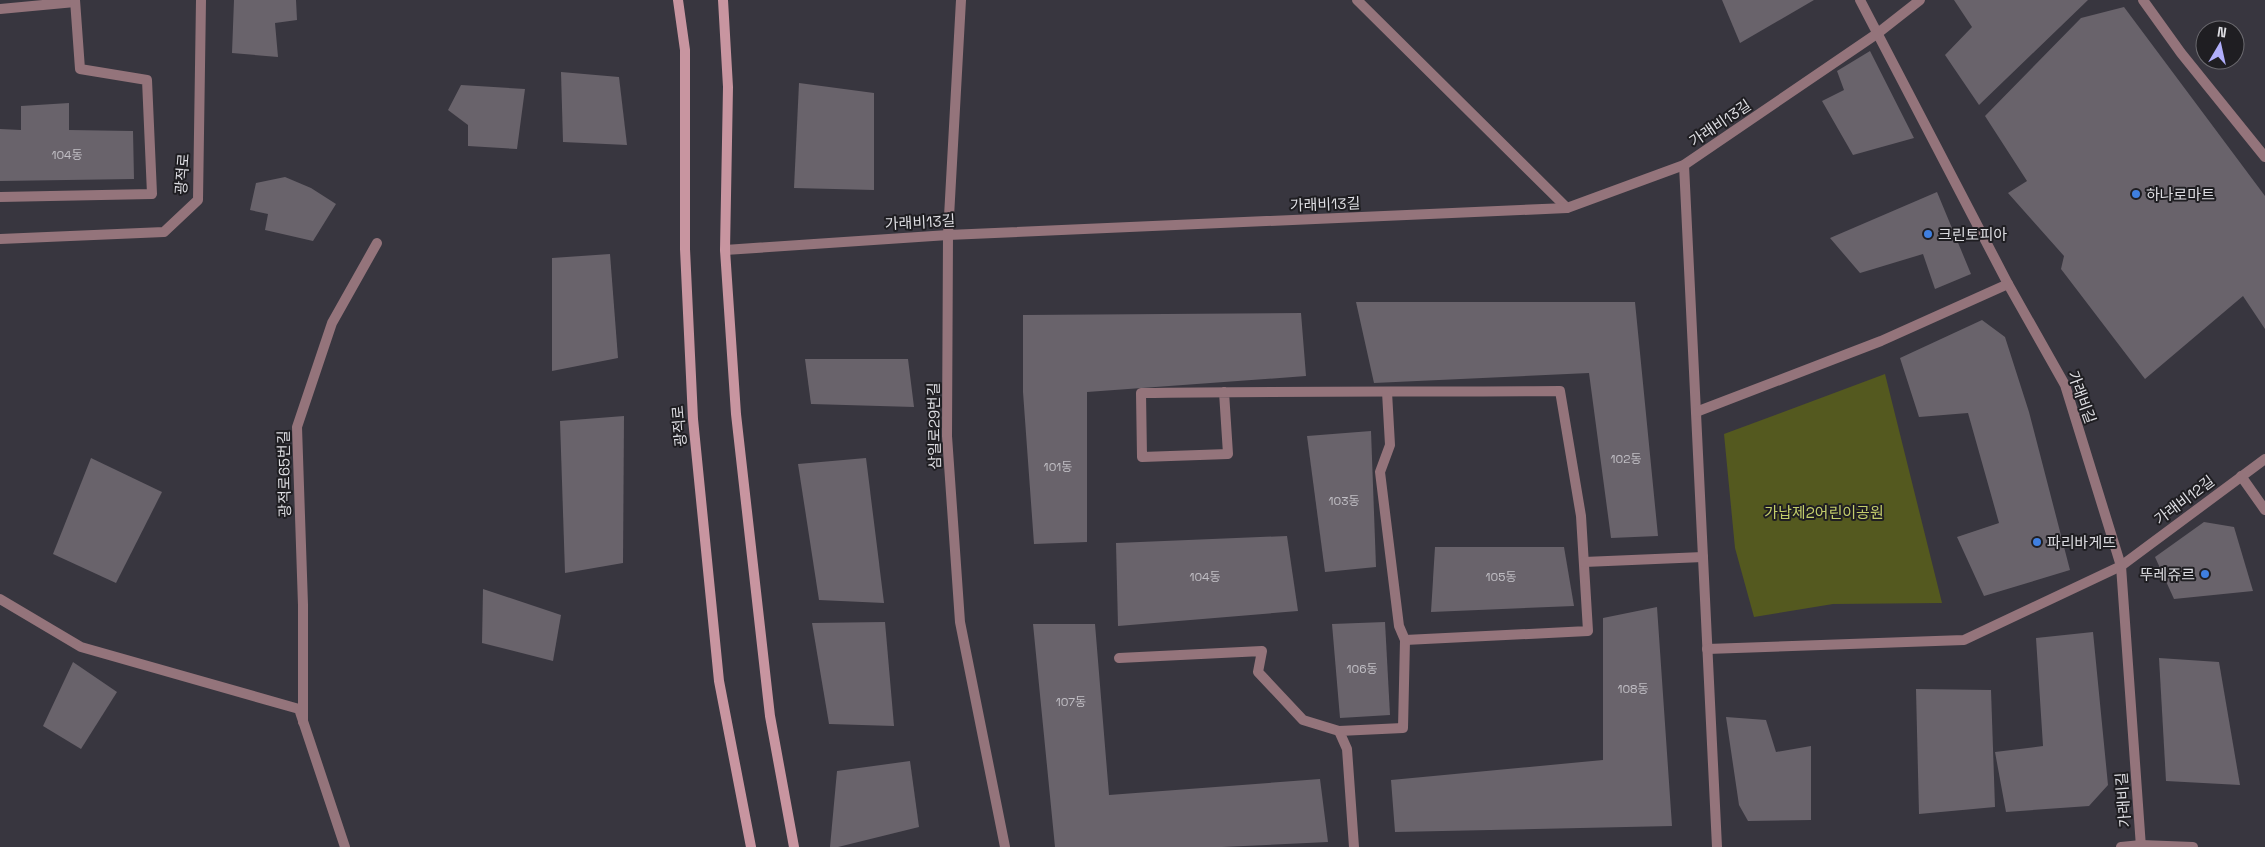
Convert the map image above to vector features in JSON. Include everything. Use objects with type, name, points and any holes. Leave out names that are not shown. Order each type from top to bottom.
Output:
[{"type":"main road","name":"광적로","points":[[678,0],[685,50],[685,249],[693,419],[719,681],[751,847]]},
{"type":"main road","points":[[723,0],[728,87],[725,250],[736,414],[770,716],[794,847]]},
{"type":"street","name":"광적로","points":[[0,239],[164,232],[198,200],[201,0]]},
{"type":"street","name":"삼일로29번길","points":[[960,0],[948,235],[947,436],[960,622],[1004,847]]},
{"type":"street","points":[[1357,0],[1567,208]]},
{"type":"street","name":"가래비길","points":[[1860,0],[2008,284],[2065,385],[2121,566],[2141,846]]},
{"type":"street","name":"가래비13길","points":[[725,250],[948,235],[1567,208],[1684,166],[1878,33],[1920,0]]},
{"type":"street","points":[[2143,0],[2265,157]]},
{"type":"street","points":[[0,9],[75,1],[80,69],[147,80],[152,194],[0,197]]},
{"type":"street","points":[[1684,166],[1717,847]]},
{"type":"street","name":"광적로65번길","points":[[303,722],[303,605],[297,427],[332,323],[376,242]]},
{"type":"street","points":[[1696,412],[1881,342],[2008,284]]},
{"type":"street","points":[[1224,392],[1228,454],[1142,457],[1142,393],[1224,392],[1560,391],[1581,516],[1588,631],[1405,640]]},
{"type":"street","points":[[1119,658],[1262,651],[1258,672],[1303,720],[1339,732],[1402,728],[1405,640],[1399,626],[1380,472],[1390,445],[1387,392]]},
{"type":"street","name":"가래비12길","points":[[1707,649],[1964,640],[2121,566],[2265,459]]},
{"type":"street","points":[[2241,476],[2265,510]]},
{"type":"street","points":[[1584,562],[1703,556]]},
{"type":"street","name":"광적로65번길","points":[[0,599],[81,647],[299,709],[345,847]]},
{"type":"street","points":[[1339,732],[1347,749],[1354,847]]},
{"type":"street","points":[[2121,847],[2193,847]]},
{"type":"green space","name":"가납제2어린이공원","points":[[1885,374],[1942,603],[1833,604],[1754,617],[1735,548],[1724,434]]},
{"type":"building","points":[[234,0],[296,0],[297,20],[275,23],[278,57],[232,53]]},
{"type":"building","points":[[1722,0],[1814,0],[1740,43]]},
{"type":"building","points":[[1954,0],[2088,0],[1979,105],[1945,55],[1972,27]]},
{"type":"building","name":"하나로마트","points":[[2124,7],[2265,196],[2265,329],[2243,296],[2145,379],[2061,269],[2064,256],[2008,193],[2027,181],[1985,116],[2081,18]]},
{"type":"building","points":[[1870,51],[1914,138],[1853,155],[1822,101],[1844,90],[1837,71]]},
{"type":"building","points":[[561,72],[619,77],[627,145],[563,142]]},
{"type":"building","points":[[799,83],[874,93],[874,190],[794,188]]},
{"type":"building","points":[[461,85],[525,89],[517,149],[468,146],[468,125],[448,110]]},
{"type":"building","points":[[69,103],[69,130],[133,131],[134,179],[0,181],[0,129],[21,130],[21,106]]},
{"type":"building","points":[[285,177],[311,188],[336,204],[313,241],[265,230],[268,214],[250,210],[256,183]]},
{"type":"building","points":[[1937,192],[1971,274],[1935,289],[1923,254],[1860,273],[1830,238]]},
{"type":"building","points":[[610,254],[618,358],[552,371],[552,258]]},
{"type":"building","points":[[1356,302],[1635,302],[1658,536],[1611,538],[1589,373],[1374,383]]},
{"type":"building","points":[[1301,313],[1306,376],[1087,392],[1087,542],[1034,544],[1023,392],[1023,315]]},
{"type":"building","points":[[1982,320],[2005,337],[2029,412],[2070,570],[1984,596],[1957,537],[1999,523],[1968,413],[1919,417],[1900,358]]},
{"type":"building","points":[[805,359],[908,359],[914,407],[811,404]]},
{"type":"building","points":[[624,416],[623,563],[565,573],[560,421]]},
{"type":"building","points":[[1371,431],[1376,567],[1325,572],[1307,436]]},
{"type":"building","points":[[91,458],[162,492],[116,583],[53,554]]},
{"type":"building","points":[[866,458],[884,603],[819,600],[798,464]]},
{"type":"building","name":"뚜레쥬르","points":[[2204,522],[2234,527],[2253,591],[2174,599],[2155,557]]},
{"type":"building","points":[[1287,536],[1298,611],[1118,626],[1116,543]]},
{"type":"building","points":[[1435,547],[1564,547],[1574,606],[1431,612]]},
{"type":"building","points":[[483,589],[561,615],[553,661],[482,643]]},
{"type":"building","points":[[1657,607],[1672,826],[1395,832],[1391,780],[1603,760],[1603,618]]},
{"type":"building","points":[[885,622],[894,726],[829,724],[812,623]]},
{"type":"building","points":[[1385,622],[1390,715],[1340,718],[1332,624]]},
{"type":"building","points":[[1033,624],[1095,624],[1109,795],[1320,779],[1328,842],[1222,847],[1055,847]]},
{"type":"building","points":[[2093,632],[2108,785],[2089,806],[2006,812],[1995,752],[2043,746],[2036,638]]},
{"type":"building","points":[[2159,658],[2219,662],[2240,785],[2166,781]]},
{"type":"building","points":[[73,662],[117,692],[81,749],[43,726]]},
{"type":"building","points":[[1916,689],[1991,690],[1995,807],[1919,814]]},
{"type":"building","points":[[1726,717],[1766,720],[1776,752],[1811,746],[1811,820],[1748,821],[1739,805]]},
{"type":"building","points":[[910,761],[919,827],[838,847],[830,847],[837,771]]},
{"type":"place","name":"하나로마트","points":[[2136,194]]},
{"type":"place","name":"크린토피아","points":[[1928,234]]},
{"type":"place","name":"파리바게뜨","points":[[2037,542]]},
{"type":"place","name":"뚜레쥬르","points":[[2205,574]]}]
